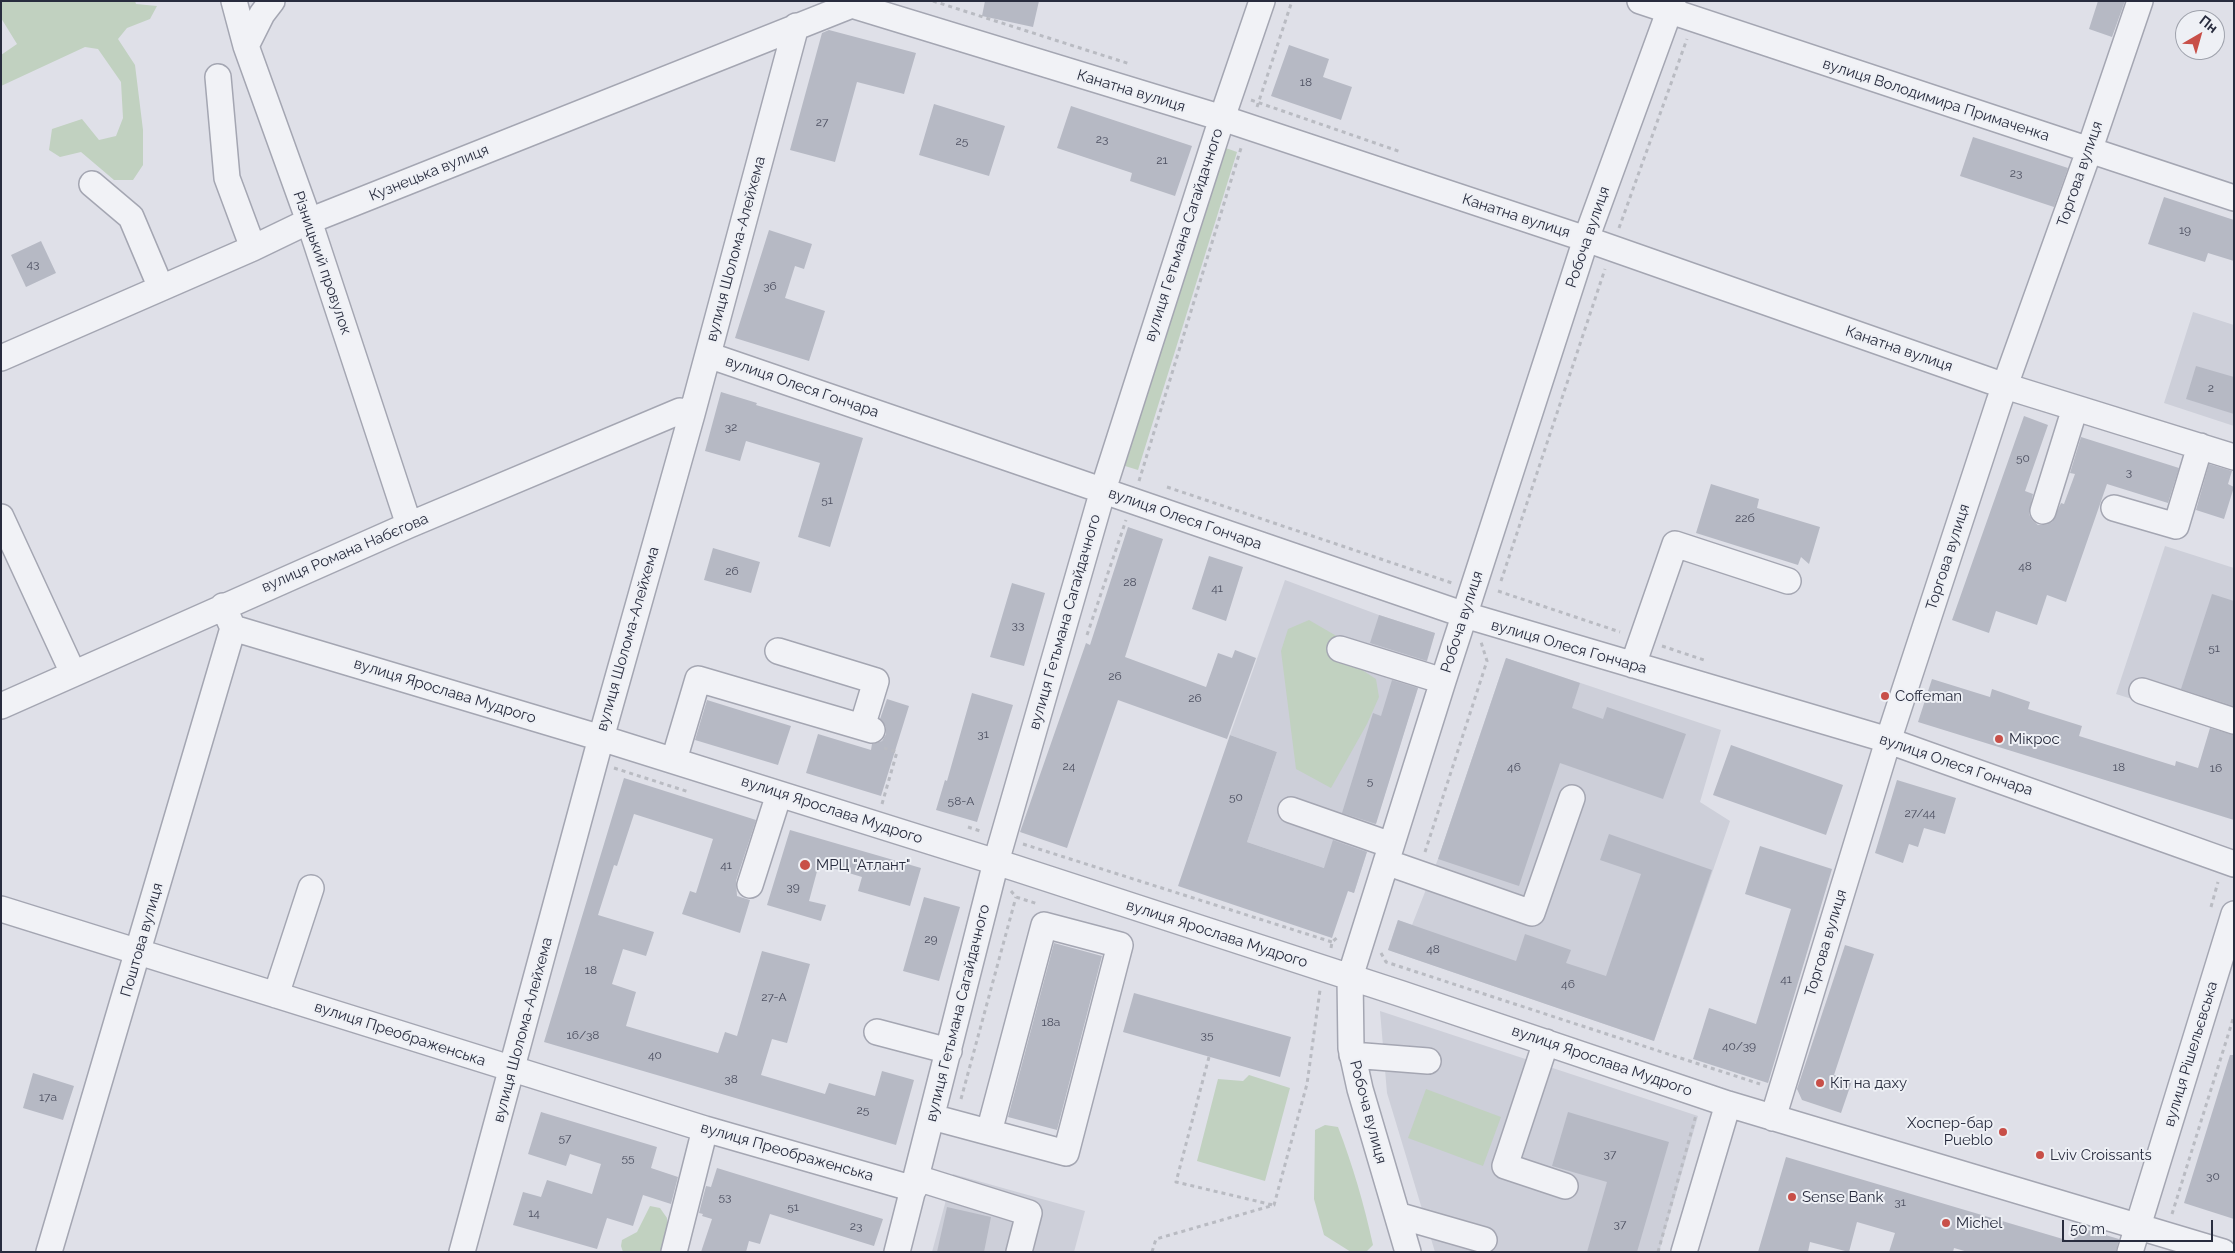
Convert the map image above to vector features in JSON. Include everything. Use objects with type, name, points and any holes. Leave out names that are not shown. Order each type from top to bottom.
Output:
[{"type":"street","name":"Різницький провулок","points":[[234,1],[246,46],[309,221],[409,525]]},
{"type":"street","points":[[246,46],[262,14],[272,1]]},
{"type":"street","name":"вулиця Гетьмана Сагайдачного","points":[[898,1252],[916,1183],[943,1120],[949,1051],[996,862],[1103,490],[1222,118],[1262,1]]},
{"type":"street","name":"вулиця Володимира Примаченка","points":[[1640,1],[1672,7],[1694,20],[2234,198]]},
{"type":"street","name":"Торгова вулиця","points":[[1773,1118],[1888,741],[2005,386],[2089,151],[2140,1]]},
{"type":"street","name":"Канатна вулиця","points":[[857,3],[1222,118],[1586,239],[2005,386],[2234,457]]},
{"type":"street","name":"Кузнецька вулиця","points":[[1,358],[253,248],[309,221],[857,3]]},
{"type":"street","name":"Робоча вулиця","points":[[1408,1252],[1360,1089],[1352,1055],[1350,977],[1403,860],[1443,681],[1476,619],[1586,239],[1672,7]]},
{"type":"street","name":"вулиця Шолома-Алейхема","points":[[462,1252],[601,738],[692,414],[796,26]]},
{"type":"street","points":[[218,77],[227,178],[253,248]]},
{"type":"street","points":[[92,184],[131,217],[161,288]]},
{"type":"street","name":"вулиця Олеся Гончара","points":[[708,355],[1103,490],[1137,489],[1476,619],[1888,741],[2234,864]]},
{"type":"street","points":[[2043,512],[2075,408]]},
{"type":"street","name":"вулиця Романа Набєгова","points":[[1,706],[409,525],[680,411],[692,414]]},
{"type":"street","points":[[2114,508],[2176,526],[2200,446]]},
{"type":"street","points":[[1,517],[73,673]]},
{"type":"street","points":[[1633,666],[1675,544],[1788,581]]},
{"type":"street","points":[[223,606],[233,628]]},
{"type":"street","name":"вулиця Ярослава Мудрого","points":[[233,628],[674,760],[996,862],[1350,977],[1728,1104],[2223,1252]]},
{"type":"street","name":"Поштова вулиця","points":[[49,1252],[233,628]]},
{"type":"street","points":[[1340,649],[1443,681]]},
{"type":"street","points":[[674,760],[698,679],[871,735],[876,681],[778,651]]},
{"type":"street","points":[[2142,691],[2234,721]]},
{"type":"street","points":[[750,885],[778,794]]},
{"type":"street","points":[[1291,810],[1403,860],[1532,913],[1572,798]]},
{"type":"street","points":[[276,995],[311,888]]},
{"type":"street","name":"вулиця Преображенська","points":[[1,909],[705,1129],[1029,1213],[1019,1252]]},
{"type":"street","name":"вулиця Рішельєвська","points":[[2130,1252],[2230,943],[2234,914]]},
{"type":"street","points":[[943,1120],[1066,1153],[1120,945],[1044,925],[989,1132]]},
{"type":"street","points":[[877,1032],[949,1051]]},
{"type":"street","points":[[1546,1042],[1506,1166],[1565,1186]]},
{"type":"street","points":[[1352,1055],[1428,1061]]},
{"type":"street","points":[[1684,1252],[1728,1104]]},
{"type":"street","points":[[674,1252],[705,1129]]},
{"type":"street","points":[[1397,1215],[1484,1240]]},
{"type":"path","points":[[1084,642],[1137,489],[1247,127],[1254,117],[1292,1]]},
{"type":"path","points":[[1694,20],[1612,248],[1498,591],[1707,661]]},
{"type":"path","points":[[1137,489],[1149,481]]},
{"type":"path","points":[[1158,484],[1453,583]]},
{"type":"path","points":[[1403,860],[1421,863],[1487,661],[1480,642],[1476,619]]},
{"type":"path","points":[[871,735],[897,752],[882,804]]},
{"type":"path","points":[[1003,837],[1332,942]]},
{"type":"path","points":[[943,1120],[1016,897]]},
{"type":"path","points":[[1378,947],[1386,962],[1761,1084]]},
{"type":"path","points":[[1274,1205],[1307,1084],[1320,989]]},
{"type":"path","points":[[2166,1236],[2234,1016]]},
{"type":"path","points":[[1209,1056],[1176,1182],[1274,1205]]},
{"type":"path","points":[[1658,1252],[1698,1108]]},
{"type":"path","points":[[1152,1252],[1156,1239],[1274,1205]]},
{"type":"shaded area","points":[[2193,312],[2234,325],[2234,426],[2164,403]]},
{"type":"shaded area","points":[[2165,546],[2234,568],[2234,731],[2116,694]]},
{"type":"shaded area","points":[[1285,580],[1379,615],[1435,633],[1354,893],[1320,881],[1324,868],[1247,842],[1277,752],[1230,735]]},
{"type":"shaded area","points":[[1506,658],[1721,730],[1700,802],[1730,821],[1654,1041],[1388,950],[1398,920],[1412,925],[1438,859]]},
{"type":"shaded area","points":[[1380,1011],[1698,1116],[1659,1252],[1435,1252],[1387,1093]]},
{"type":"shaded area","points":[[953,1174],[1085,1211],[1074,1252],[932,1252]]},
{"type":"green space","points":[[1,1],[135,1],[136,4],[157,6],[150,19],[127,28],[118,39],[135,65],[143,130],[143,165],[133,180],[114,180],[81,152],[60,157],[49,150],[52,129],[82,119],[99,140],[116,136],[123,118],[121,82],[98,49],[85,47],[1,86],[1,55],[17,44],[1,18]]},
{"type":"green space","points":[[1223,147],[1237,152],[1138,470],[1125,466]]},
{"type":"green space","points":[[1309,620],[1340,638],[1359,668],[1376,679],[1379,697],[1367,724],[1331,788],[1296,769],[1281,651],[1288,629]]},
{"type":"green space","points":[[1249,1075],[1290,1088],[1265,1181],[1197,1161],[1218,1079],[1243,1081]]},
{"type":"green space","points":[[1426,1089],[1501,1117],[1483,1166],[1408,1138]]},
{"type":"green space","points":[[1325,1125],[1338,1127],[1353,1171],[1373,1245],[1366,1252],[1351,1252],[1324,1235],[1314,1199],[1315,1130]]},
{"type":"green space","points":[[650,1206],[660,1208],[667,1218],[668,1252],[623,1252],[622,1240],[637,1232]]},
{"type":"building","points":[[985,1],[1039,1],[1033,27],[982,16]]},
{"type":"building","points":[[2098,1],[2125,1],[2112,37],[2089,29]]},
{"type":"building","points":[[829,30],[916,53],[904,94],[857,82],[835,162],[790,150],[822,33]]},
{"type":"building","points":[[1289,45],[1329,59],[1323,77],[1352,87],[1341,120],[1271,96]]},
{"type":"building","points":[[934,104],[1005,126],[989,176],[919,155]]},
{"type":"building","points":[[1071,106],[1192,146],[1175,196],[1130,181],[1132,173],[1057,148]]},
{"type":"building","points":[[1973,137],[2068,168],[2054,207],[1960,176]]},
{"type":"building","points":[[2164,197],[2234,220],[2234,261],[2208,253],[2205,262],[2148,244]]},
{"type":"building","points":[[769,230],[812,244],[804,269],[795,266],[785,298],[825,311],[809,361],[735,338]]},
{"type":"building","points":[[41,241],[56,273],[26,287],[11,255]]},
{"type":"building","points":[[2196,366],[2234,377],[2234,414],[2186,399]]},
{"type":"building","points":[[721,392],[757,403],[756,405],[863,438],[830,547],[798,537],[820,463],[746,441],[740,461],[705,451]]},
{"type":"building","points":[[2024,416],[2048,425],[2025,491],[2033,494],[2029,514],[2038,525],[2046,525],[2052,522],[2061,503],[2064,504],[2075,474],[2070,473],[2081,437],[2179,468],[2168,503],[2107,484],[2066,602],[2047,595],[2037,625],[1996,611],[1989,633],[1952,620]]},
{"type":"building","points":[[2209,464],[2232,471],[2228,484],[2234,487],[2224,519],[2196,510]]},
{"type":"building","points":[[1711,484],[1759,499],[1757,508],[1820,527],[1809,564],[1801,557],[1798,565],[1696,533]]},
{"type":"building","points":[[1128,527],[1163,539],[1125,657],[1206,687],[1218,653],[1232,658],[1235,650],[1256,658],[1227,739],[1118,700],[1067,848],[1020,832],[1086,643],[1090,645]]},
{"type":"building","points":[[713,548],[760,562],[751,593],[704,580]]},
{"type":"building","points":[[1209,556],[1243,567],[1226,621],[1192,609]]},
{"type":"building","points":[[1012,583],[1045,593],[1024,666],[990,657]]},
{"type":"building","points":[[2212,594],[2234,601],[2234,706],[2181,689]]},
{"type":"building","points":[[1379,615],[1435,633],[1427,661],[1370,643]]},
{"type":"building","points":[[1506,658],[1580,683],[1572,708],[1603,719],[1607,707],[1686,734],[1663,799],[1560,763],[1519,886],[1438,859]]},
{"type":"building","points":[[1932,679],[1990,697],[1992,689],[2030,702],[2028,709],[2082,726],[2079,736],[2175,766],[2176,761],[2198,768],[2210,728],[2234,735],[2234,820],[1918,722]]},
{"type":"building","points":[[1392,680],[1418,688],[1376,824],[1342,813],[1373,713],[1381,716]]},
{"type":"building","points":[[972,693],[1013,705],[977,822],[936,810],[945,780],[947,781]]},
{"type":"building","points":[[887,699],[909,706],[881,796],[806,773],[818,734],[871,750],[872,744],[882,741],[886,734],[886,727],[880,719]]},
{"type":"building","points":[[707,700],[791,726],[778,765],[695,740]]},
{"type":"building","points":[[1230,735],[1277,752],[1247,842],[1324,868],[1333,840],[1367,852],[1354,893],[1348,891],[1332,938],[1178,886]]},
{"type":"building","points":[[1731,745],[1843,785],[1826,835],[1713,795]]},
{"type":"building","points":[[624,778],[756,820],[736,881],[737,896],[750,900],[740,933],[682,914],[690,891],[696,893],[713,839],[634,814],[617,866],[614,865],[598,915],[654,932],[646,956],[623,949],[612,984],[636,992],[626,1026],[718,1053],[725,1032],[737,1036],[762,951],[810,964],[787,1043],[772,1039],[761,1075],[825,1094],[829,1083],[875,1096],[882,1071],[914,1080],[896,1145],[544,1042]]},
{"type":"building","points":[[1897,780],[1956,798],[1945,834],[1924,828],[1918,847],[1909,844],[1903,863],[1875,853]]},
{"type":"building","points":[[790,830],[921,868],[910,906],[858,891],[862,877],[819,864],[809,901],[826,905],[821,921],[767,905]]},
{"type":"building","points":[[1609,834],[1712,870],[1654,1041],[1388,950],[1398,920],[1516,961],[1525,934],[1571,950],[1566,963],[1606,976],[1641,874],[1600,860]]},
{"type":"building","points":[[1760,846],[1832,869],[1768,1083],[1693,1059],[1709,1008],[1756,1024],[1791,909],[1745,894]]},
{"type":"building","points":[[924,897],[960,907],[939,981],[903,971]]},
{"type":"building","points":[[1054,943],[1102,956],[1057,1130],[1008,1117]]},
{"type":"building","points":[[1845,945],[1874,954],[1834,1075],[1852,1081],[1841,1113],[1802,1100],[1797,1089]]},
{"type":"building","points":[[1134,993],[1291,1037],[1280,1077],[1123,1032]]},
{"type":"building","points":[[2230,1055],[2234,1055],[2234,1219],[2184,1203]]},
{"type":"building","points":[[33,1073],[74,1086],[63,1120],[23,1108]]},
{"type":"building","points":[[541,1112],[657,1147],[651,1168],[678,1177],[671,1204],[643,1195],[633,1226],[607,1218],[597,1249],[513,1225],[523,1192],[541,1197],[547,1180],[592,1194],[601,1164],[570,1154],[566,1166],[528,1154]]},
{"type":"building","points":[[1568,1112],[1669,1142],[1637,1252],[1587,1252],[1607,1182],[1552,1166]]},
{"type":"building","points":[[1786,1157],[2073,1242],[2078,1227],[2119,1239],[2116,1252],[1968,1252],[1954,1248],[1953,1252],[1889,1252],[1895,1233],[1857,1222],[1849,1252],[1810,1242],[1808,1252],[1758,1252]]},
{"type":"building","points":[[717,1168],[883,1219],[874,1246],[770,1214],[760,1244],[749,1241],[746,1252],[701,1252],[712,1219],[699,1213],[706,1186],[711,1187]]},
{"type":"building","points":[[947,1207],[991,1217],[984,1252],[937,1252]]},
{"type":"place","name":"Coffeman","points":[[1885,696]]},
{"type":"place","name":"Мікрос","points":[[1999,739]]},
{"type":"place","name":"МРЦ \"Атлант\"","points":[[805,865]]},
{"type":"place","name":"Кіт на даху","points":[[1820,1083]]},
{"type":"place","name":"Хоспер-бар Pueblo","points":[[2003,1132]]},
{"type":"place","name":"Lviv Croissants","points":[[2040,1155]]},
{"type":"place","name":"Sense Bank","points":[[1792,1197]]},
{"type":"place","name":"Michel","points":[[1946,1223]]}]
